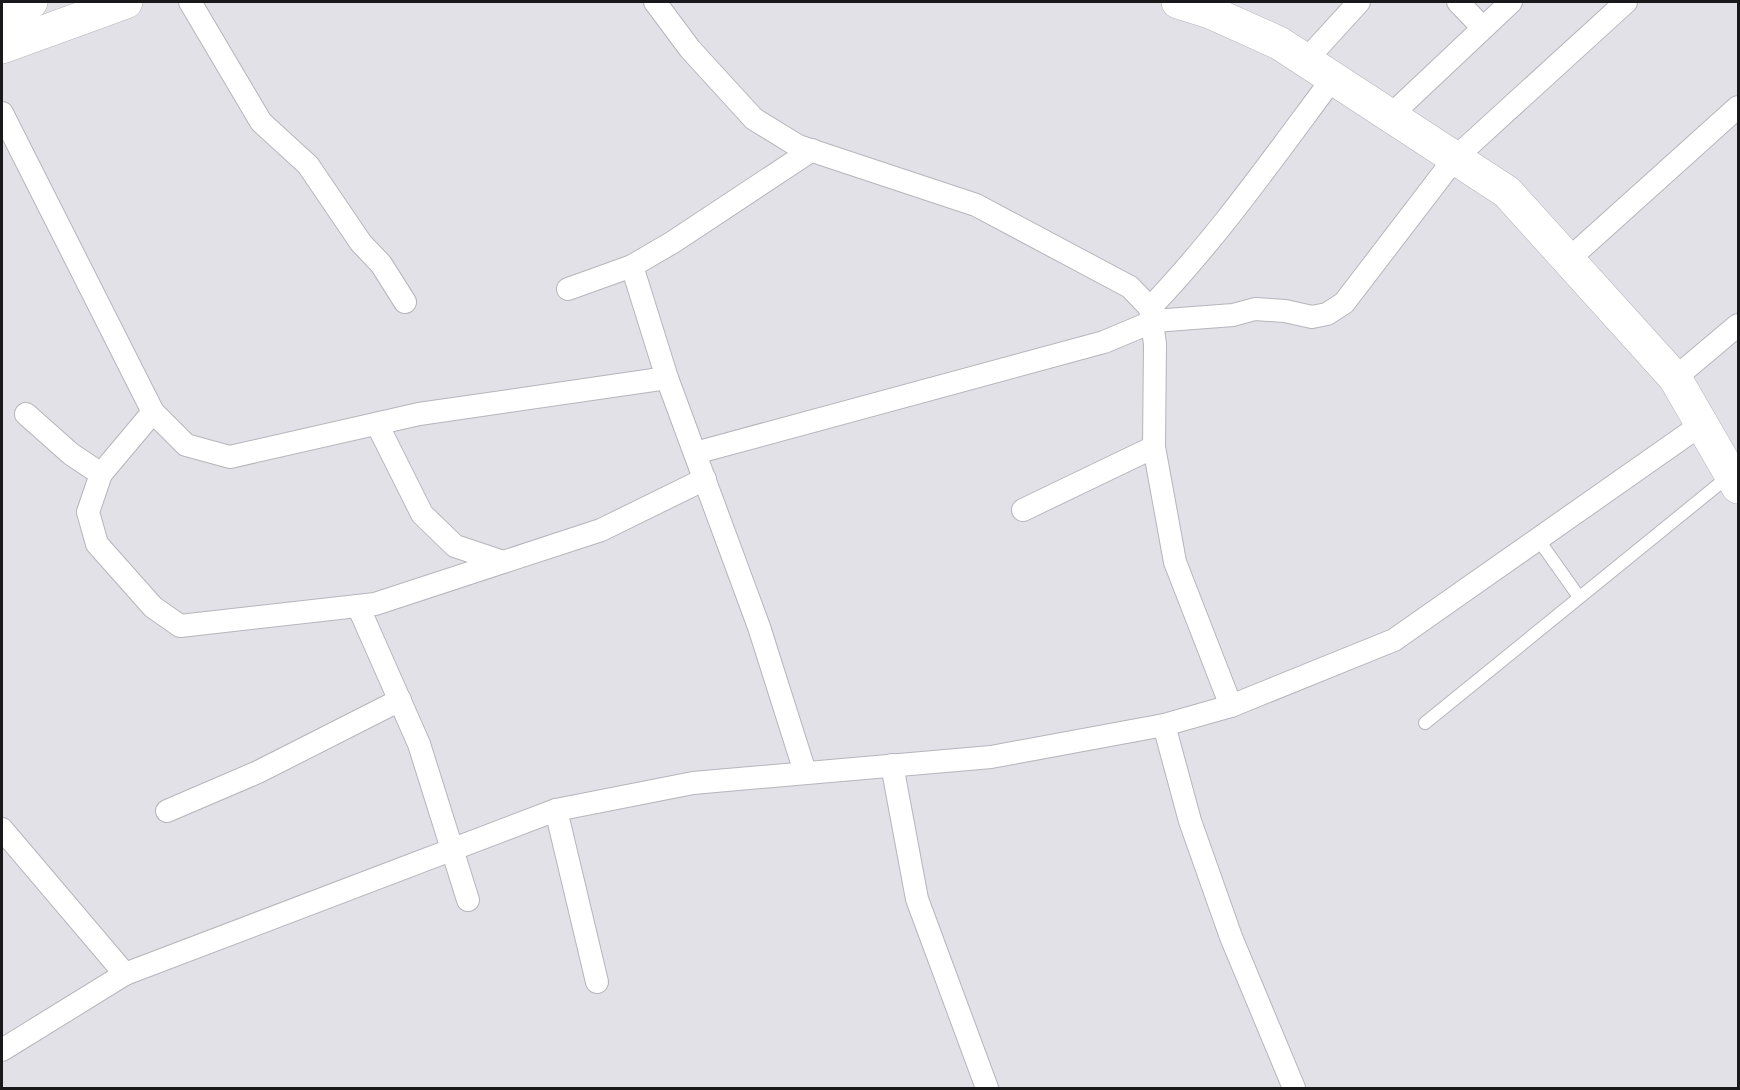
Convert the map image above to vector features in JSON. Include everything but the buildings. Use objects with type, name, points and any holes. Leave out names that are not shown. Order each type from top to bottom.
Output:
[{"type":"street","points":[[2,14],[31,2]]},
{"type":"street","points":[[2,47],[126,2]]},
{"type":"street","points":[[190,2],[261,122],[308,165],[362,243],[381,264],[405,302]]},
{"type":"street","points":[[655,2],[690,48],[754,119],[798,146],[976,205],[1130,287],[1152,314],[1154,447],[1175,562],[1231,706]]},
{"type":"street","points":[[1178,2],[1214,7],[1279,43],[1507,192],[1675,378],[1735,481]]},
{"type":"street","points":[[694,453],[1104,342],[1152,314],[1233,214],[1359,2]]},
{"type":"street","points":[[1458,2],[1483,28]]},
{"type":"street","points":[[1390,116],[1511,2]]},
{"type":"street","points":[[1152,314],[1233,315],[1255,309],[1285,311],[1312,317],[1327,314],[1344,303],[1455,158],[1626,2]]},
{"type":"street","points":[[1568,260],[1738,107]]},
{"type":"street","points":[[2,113],[153,412],[186,445],[230,457],[419,414],[667,378]]},
{"type":"street","points":[[568,289],[632,266],[673,242],[812,150]]},
{"type":"street","points":[[632,266],[667,378],[759,627],[805,772]]},
{"type":"street","points":[[1675,378],[1738,325]]},
{"type":"street","points":[[153,412],[101,474],[88,512],[97,544],[153,607],[180,626],[375,604],[601,530],[705,479]]},
{"type":"street","points":[[26,414],[71,454],[101,474]]},
{"type":"street","points":[[377,424],[422,514],[455,546],[503,562]]},
{"type":"street","points":[[2,1050],[125,974],[556,810],[693,783],[991,756],[1164,725],[1231,706],[1394,640],[1702,424]]},
{"type":"street","points":[[1023,510],[1154,447]]},
{"type":"street","points":[[358,606],[419,744],[468,900]]},
{"type":"street","points":[[166,811],[269,766],[400,700]]},
{"type":"street","points":[[1164,725],[1190,821],[1231,937],[1294,1089]]},
{"type":"street","points":[[892,765],[917,899],[987,1089]]},
{"type":"street","points":[[556,810],[597,982]]},
{"type":"street","points":[[2,829],[125,974]]},
{"type":"lane","points":[[1425,723],[1579,597],[1735,481]]},
{"type":"lane","points":[[1538,539],[1579,597]]}]
